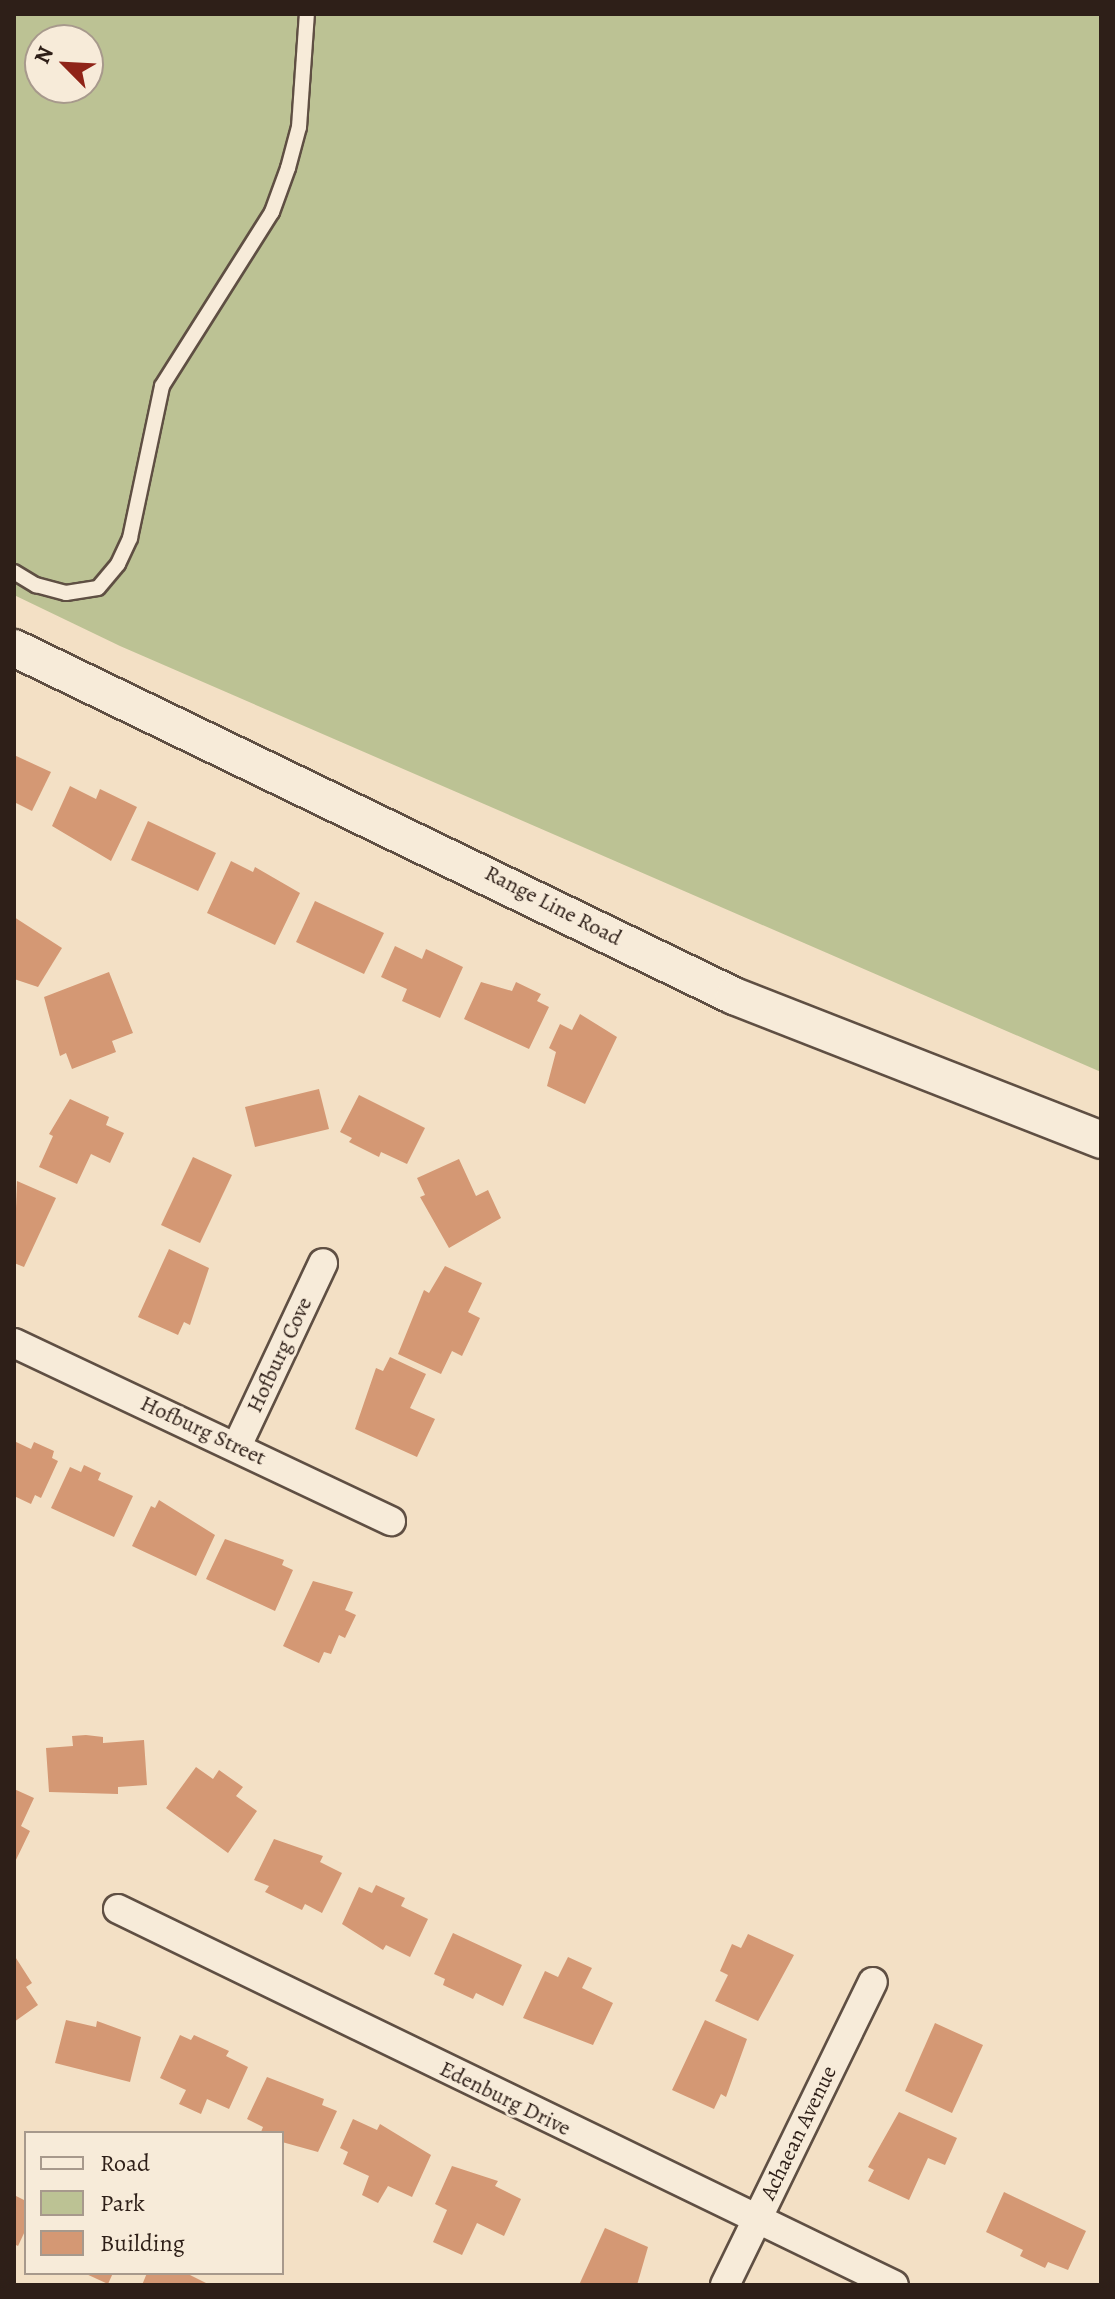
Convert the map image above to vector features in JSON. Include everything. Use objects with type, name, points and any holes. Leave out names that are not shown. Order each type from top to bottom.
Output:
[{"type":"street","name":"Range Line Road","points":[[14,648],[734,996],[1101,1140]]},
{"type":"street","name":"Hofburg Cove","points":[[237,1446],[323,1263]]},
{"type":"street","name":"Hofburg Street","points":[[14,1343],[391,1521]]},
{"type":"street","name":"Edenburg Drive","points":[[118,1909],[755,2221],[894,2285]]},
{"type":"street","name":"Achaean Avenue","points":[[725,2285],[873,1982]]},
{"type":"lane","points":[[14,572],[36,585],[66,593],[98,588],[118,564],[130,538],[162,386],[259,235],[288,168],[299,127],[307,14]]},
{"type":"green space","points":[[14,14],[1101,14],[1101,1072],[120,646],[14,595]]},
{"type":"building","points":[[14,755],[51,772],[32,811],[14,802]]},
{"type":"building","points":[[70,786],[96,799],[100,789],[137,807],[111,861],[52,826]]},
{"type":"building","points":[[148,821],[216,853],[198,891],[131,860]]},
{"type":"building","points":[[231,861],[253,872],[255,867],[300,893],[275,945],[207,913]]},
{"type":"building","points":[[315,901],[384,933],[364,974],[296,942]]},
{"type":"building","points":[[14,917],[62,948],[38,987],[14,979]]},
{"type":"building","points":[[395,946],[422,959],[426,949],[463,967],[440,1018],[402,1001],[407,989],[381,977]]},
{"type":"building","points":[[109,972],[133,1033],[112,1041],[116,1052],[72,1069],[66,1053],[60,1056],[44,997]]},
{"type":"building","points":[[481,982],[512,991],[516,982],[541,994],[537,1001],[549,1007],[529,1049],[464,1019]]},
{"type":"building","points":[[580,1014],[617,1037],[585,1104],[547,1086],[556,1052],[549,1048],[560,1024],[572,1030]]},
{"type":"building","points":[[319,1089],[329,1129],[255,1147],[245,1107]]},
{"type":"building","points":[[359,1095],[425,1128],[407,1164],[381,1152],[379,1157],[349,1142],[352,1138],[340,1132]]},
{"type":"building","points":[[70,1099],[109,1117],[106,1125],[124,1133],[110,1163],[91,1154],[77,1184],[39,1167],[53,1136],[49,1134]]},
{"type":"building","points":[[193,1157],[232,1175],[200,1243],[161,1225]]},
{"type":"building","points":[[459,1159],[476,1196],[488,1190],[501,1218],[449,1248],[420,1197],[425,1195],[417,1178]]},
{"type":"building","points":[[17,1181],[56,1198],[24,1267],[14,1263]]},
{"type":"building","points":[[169,1249],[209,1268],[190,1325],[184,1322],[178,1335],[138,1317]]},
{"type":"building","points":[[445,1266],[482,1283],[468,1312],[480,1318],[462,1356],[452,1351],[441,1374],[398,1354],[424,1290],[429,1293]]},
{"type":"building","points":[[390,1357],[426,1374],[410,1408],[435,1419],[417,1457],[355,1429],[376,1368],[383,1371]]},
{"type":"building","points":[[14,1441],[31,1449],[34,1442],[54,1451],[52,1458],[58,1461],[41,1498],[35,1495],[31,1504],[14,1496]]},
{"type":"building","points":[[84,1465],[101,1473],[98,1480],[133,1496],[114,1537],[51,1508],[70,1467],[81,1472]]},
{"type":"building","points":[[159,1500],[215,1535],[196,1576],[132,1546],[151,1506],[155,1508]]},
{"type":"building","points":[[225,1539],[284,1560],[282,1565],[293,1570],[275,1611],[206,1579]]},
{"type":"building","points":[[313,1581],[353,1592],[345,1610],[356,1615],[345,1638],[339,1635],[331,1654],[324,1652],[319,1663],[283,1646]]},
{"type":"building","points":[[72,1736],[103,1737],[103,1743],[144,1740],[147,1785],[118,1787],[118,1794],[49,1792],[46,1748],[73,1746]]},
{"type":"building","points":[[196,1767],[213,1779],[219,1770],[243,1787],[236,1796],[257,1811],[228,1853],[166,1808]]},
{"type":"building","points":[[14,1789],[34,1798],[21,1826],[30,1831],[14,1864]]},
{"type":"building","points":[[274,1839],[323,1856],[320,1862],[342,1873],[322,1913],[305,1904],[302,1910],[265,1892],[269,1886],[254,1880]]},
{"type":"building","points":[[376,1885],[405,1898],[401,1906],[428,1919],[410,1957],[386,1945],[383,1950],[342,1924],[359,1887],[372,1893]]},
{"type":"building","points":[[453,1933],[522,1965],[503,2006],[476,1993],[473,1999],[443,1985],[445,1979],[434,1974]]},
{"type":"building","points":[[748,1934],[794,1955],[758,2021],[715,2001],[728,1975],[720,1971],[732,1944],[741,1948]]},
{"type":"building","points":[[14,1955],[32,1983],[26,1987],[38,2005],[14,2022]]},
{"type":"building","points":[[568,1957],[592,1968],[582,1988],[613,2003],[593,2045],[523,2018],[545,1971],[558,1977]]},
{"type":"building","points":[[66,2020],[96,2027],[97,2021],[141,2037],[130,2082],[55,2063]]},
{"type":"building","points":[[705,2020],[747,2039],[726,2097],[721,2094],[714,2109],[672,2090]]},
{"type":"building","points":[[935,2023],[983,2045],[952,2113],[905,2091]]},
{"type":"building","points":[[180,2035],[191,2040],[194,2035],[229,2051],[226,2056],[248,2067],[229,2109],[207,2099],[201,2114],[179,2104],[186,2090],[160,2078]]},
{"type":"building","points":[[267,2077],[324,2099],[322,2105],[337,2111],[318,2152],[284,2143],[284,2131],[261,2131],[263,2127],[247,2119]]},
{"type":"building","points":[[899,2112],[957,2138],[945,2165],[928,2158],[909,2200],[868,2181],[874,2170],[868,2167]]},
{"type":"building","points":[[353,2119],[377,2130],[380,2124],[431,2155],[412,2197],[388,2186],[378,2203],[362,2195],[369,2176],[343,2164],[348,2152],[340,2148]]},
{"type":"building","points":[[452,2166],[498,2181],[495,2186],[521,2199],[504,2236],[477,2223],[462,2255],[433,2242],[447,2210],[435,2204]]},
{"type":"building","points":[[1004,2192],[1086,2231],[1068,2270],[1048,2262],[1045,2268],[1020,2256],[1023,2250],[986,2232]]},
{"type":"building","points":[[14,2195],[24,2200],[24,2233],[18,2246],[14,2244]]},
{"type":"building","points":[[605,2228],[648,2247],[637,2285],[579,2285]]},
{"type":"building","points":[[88,2275],[112,2275],[108,2284]]},
{"type":"building","points":[[146,2275],[190,2275],[210,2285],[142,2285]]}]
